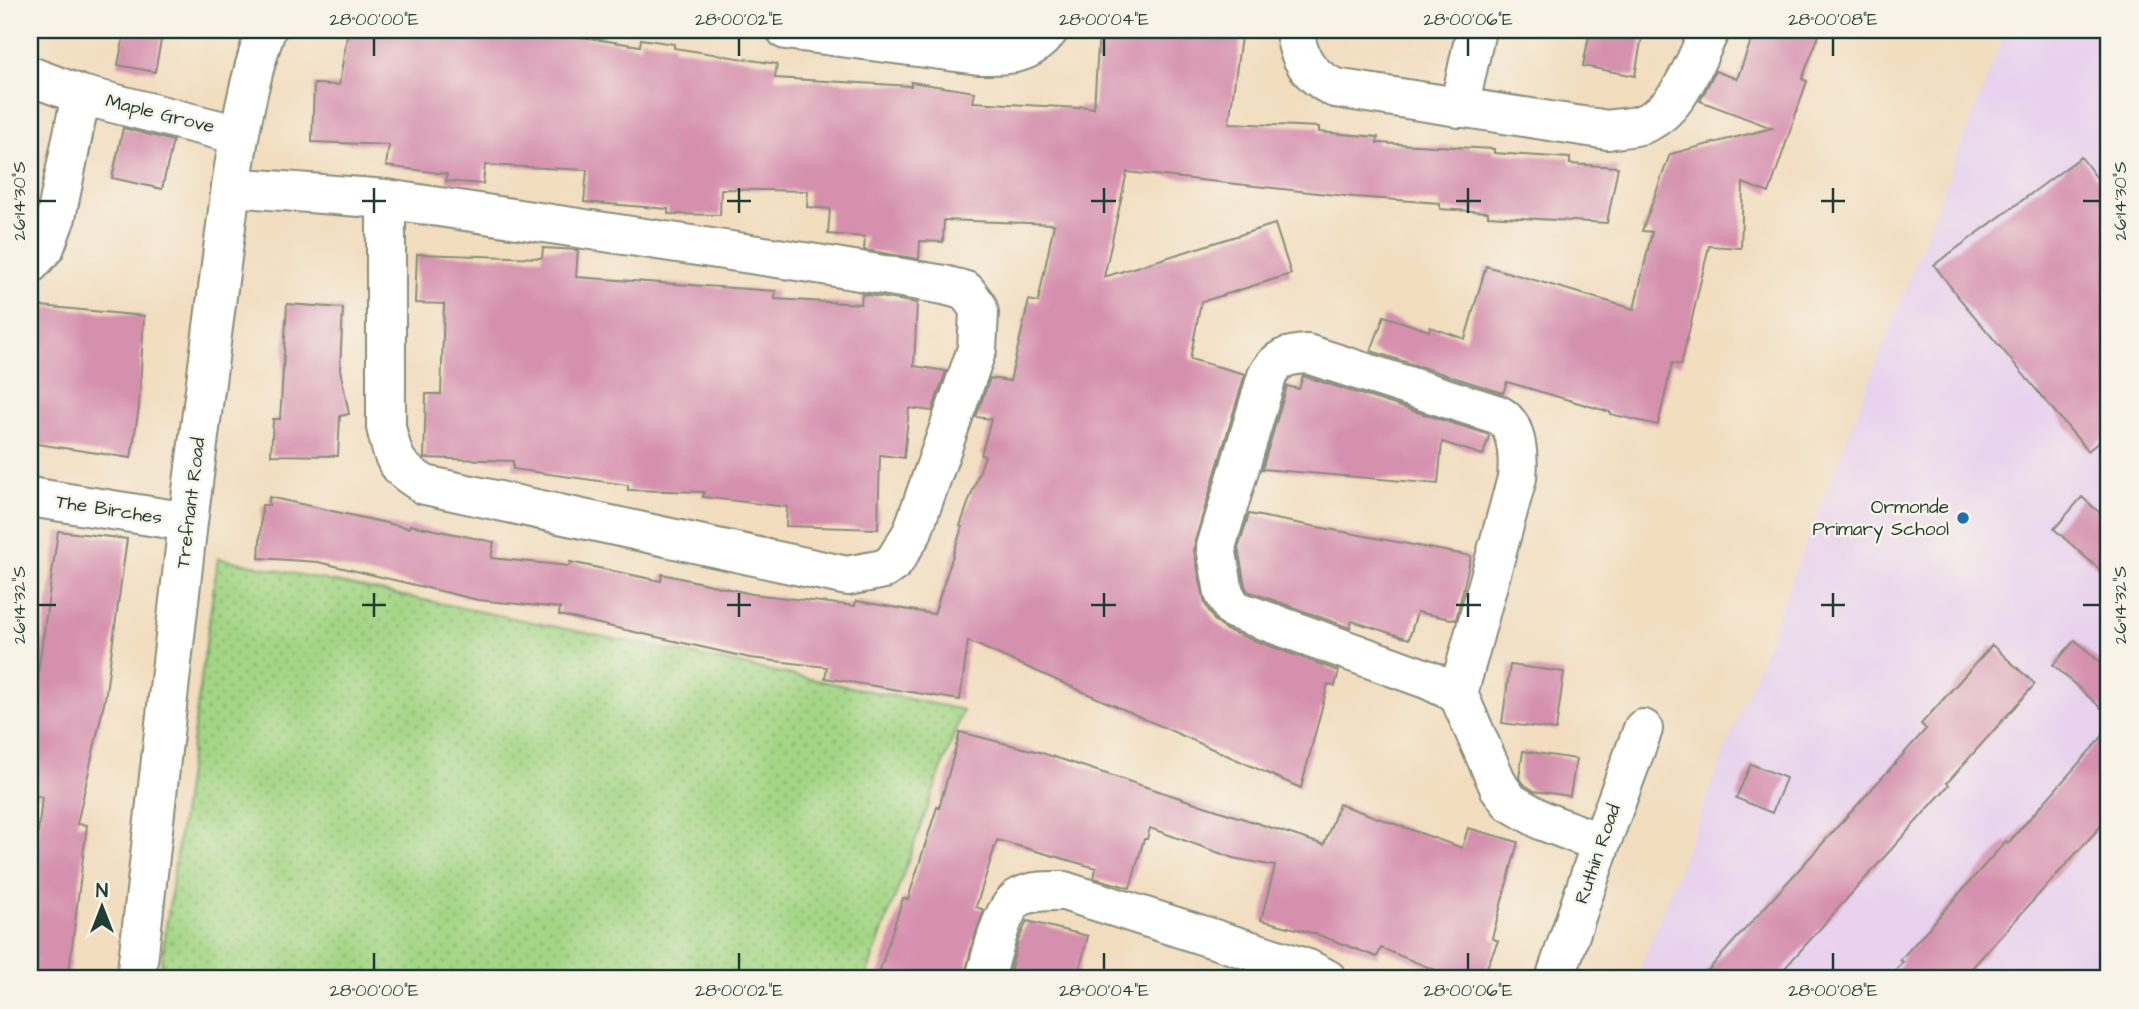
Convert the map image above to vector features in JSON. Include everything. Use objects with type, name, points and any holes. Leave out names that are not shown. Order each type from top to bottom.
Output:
[{"type":"street","name":"Trefnant Road","points":[[136,979],[188,522],[231,187],[255,60],[266,30]]},
{"type":"street","points":[[786,30],[979,55],[1010,55],[1030,50],[1049,30]]},
{"type":"street","points":[[1296,30],[1297,47],[1307,67],[1322,82],[1335,88],[1608,130],[1641,124],[1657,116],[1679,91],[1710,30]]},
{"type":"street","points":[[1459,108],[1476,30]]},
{"type":"street","name":"Maple Grove","points":[[30,76],[81,95],[239,135]]},
{"type":"street","name":"Maple Grove","points":[[30,264],[45,247],[56,217],[81,95]]},
{"type":"street","points":[[231,187],[386,200],[817,264],[966,291],[978,306],[977,349],[912,533],[894,562],[876,572],[847,576],[425,485],[402,472],[393,454],[386,427],[386,200]]},
{"type":"street","points":[[1458,694],[1429,680],[1233,609],[1224,593],[1216,547],[1267,376],[1274,363],[1280,359],[1289,355],[1307,354],[1502,416],[1513,433],[1519,461],[1517,478],[1458,694],[1499,787],[1510,802],[1543,821],[1601,843]]},
{"type":"street","name":"The Birches","points":[[30,497],[188,522]]},
{"type":"street","name":"Ruthin Road","points":[[1555,979],[1643,729]]},
{"type":"street","points":[[985,979],[1009,906],[1020,897],[1041,891],[1064,891],[1308,969],[1327,979]]},
{"type":"shaded area","name":"Ormonde Primary School","points":[[2006,30],[2086,30],[2109,56],[2109,979],[1636,979]]},
{"type":"green space","points":[[218,558],[963,710],[865,979],[159,979]]},
{"type":"building","points":[[125,30],[163,30],[155,72],[118,65]]},
{"type":"building","points":[[348,30],[536,30],[640,46],[641,39],[674,44],[674,48],[777,64],[775,78],[911,86],[911,82],[975,92],[973,102],[1094,108],[1099,30],[1242,30],[1229,123],[1319,127],[1319,132],[1378,137],[1377,143],[1494,149],[1494,153],[1570,158],[1570,164],[1618,167],[1607,223],[1488,216],[1488,212],[1440,209],[1440,203],[1354,197],[1127,172],[1104,277],[1275,224],[1291,274],[1201,302],[1190,359],[1245,374],[1195,541],[1194,551],[1205,604],[1214,620],[1226,630],[1339,671],[1335,686],[1328,684],[1301,788],[968,641],[960,700],[825,678],[827,667],[750,658],[559,615],[560,608],[478,600],[318,562],[259,558],[262,505],[269,505],[269,497],[409,528],[410,525],[494,542],[491,558],[569,566],[570,562],[661,581],[662,574],[752,594],[855,606],[856,601],[934,614],[962,527],[960,526],[985,456],[981,455],[991,419],[976,417],[990,378],[1010,381],[1029,300],[1038,302],[1054,224],[944,220],[943,242],[920,241],[919,259],[864,250],[865,237],[828,234],[830,209],[807,207],[808,191],[721,189],[720,215],[668,214],[668,209],[584,202],[587,170],[485,165],[483,184],[446,181],[447,174],[386,166],[389,145],[312,142],[314,84],[339,85]]},
{"type":"building","points":[[1590,30],[1643,30],[1635,76],[1583,66]]},
{"type":"building","points":[[1755,30],[1821,30],[1802,79],[1807,81],[1769,193],[1743,183],[1741,248],[1709,246],[1681,365],[1672,363],[1658,425],[1610,414],[1507,382],[1503,393],[1371,351],[1384,316],[1429,331],[1430,327],[1465,339],[1486,266],[1634,309],[1652,232],[1642,231],[1670,154],[1772,128],[1700,101],[1715,71],[1737,79]]},
{"type":"building","points":[[123,128],[173,141],[162,189],[112,178]]},
{"type":"building","points":[[2081,157],[2109,194],[2109,433],[2088,451],[1934,265]]},
{"type":"building","points":[[543,248],[578,250],[576,277],[776,291],[775,299],[861,304],[862,294],[917,303],[914,366],[946,371],[932,411],[909,408],[904,458],[880,455],[878,529],[786,526],[787,507],[703,497],[704,492],[628,490],[628,485],[513,469],[513,461],[424,458],[426,394],[441,394],[444,304],[415,303],[417,254],[542,258]]},
{"type":"building","points":[[287,304],[343,308],[340,369],[349,414],[340,416],[338,456],[271,455],[273,419],[280,419]]},
{"type":"building","points":[[30,305],[144,316],[139,407],[131,458],[30,443]]},
{"type":"building","points":[[1303,376],[1487,434],[1489,436],[1483,455],[1442,442],[1438,484],[1262,469],[1287,386],[1299,389]]},
{"type":"building","points":[[2082,497],[2109,521],[2109,578],[2054,529]]},
{"type":"building","points":[[1249,514],[1471,556],[1456,620],[1417,612],[1409,639],[1352,621],[1350,628],[1248,591],[1238,548]]},
{"type":"building","points":[[58,531],[127,539],[105,699],[77,824],[87,825],[68,979],[30,979],[30,908],[42,797],[30,794],[30,700],[34,701]]},
{"type":"building","points":[[2075,640],[2109,670],[2109,715],[2053,665]]},
{"type":"building","points":[[1992,645],[2035,684],[1947,783],[1949,785],[1775,979],[1700,979],[1926,729],[1921,724]]},
{"type":"building","points":[[1510,665],[1564,672],[1556,730],[1502,723]]},
{"type":"building","points":[[2109,729],[2109,817],[1962,979],[1887,979],[1903,962],[1900,960]]},
{"type":"building","points":[[960,732],[1039,752],[1324,845],[1339,804],[1462,848],[1468,828],[1518,842],[1492,938],[1498,941],[1482,979],[1457,979],[1381,948],[1377,957],[1316,934],[1261,920],[1275,866],[1233,858],[1150,828],[1147,839],[1144,839],[1130,888],[1094,878],[1096,868],[997,840],[976,907],[984,910],[964,979],[877,979],[903,898],[908,899],[937,807],[939,808]]},
{"type":"building","points":[[1523,751],[1576,759],[1570,796],[1534,791],[1525,785],[1519,778]]},
{"type":"building","points":[[1751,764],[1786,778],[1772,813],[1736,798]]},
{"type":"building","points":[[1027,921],[1088,936],[1077,979],[1008,979],[1018,941]]},
{"type":"place","name":"Ormonde Primary School","points":[[1963,518]]}]
